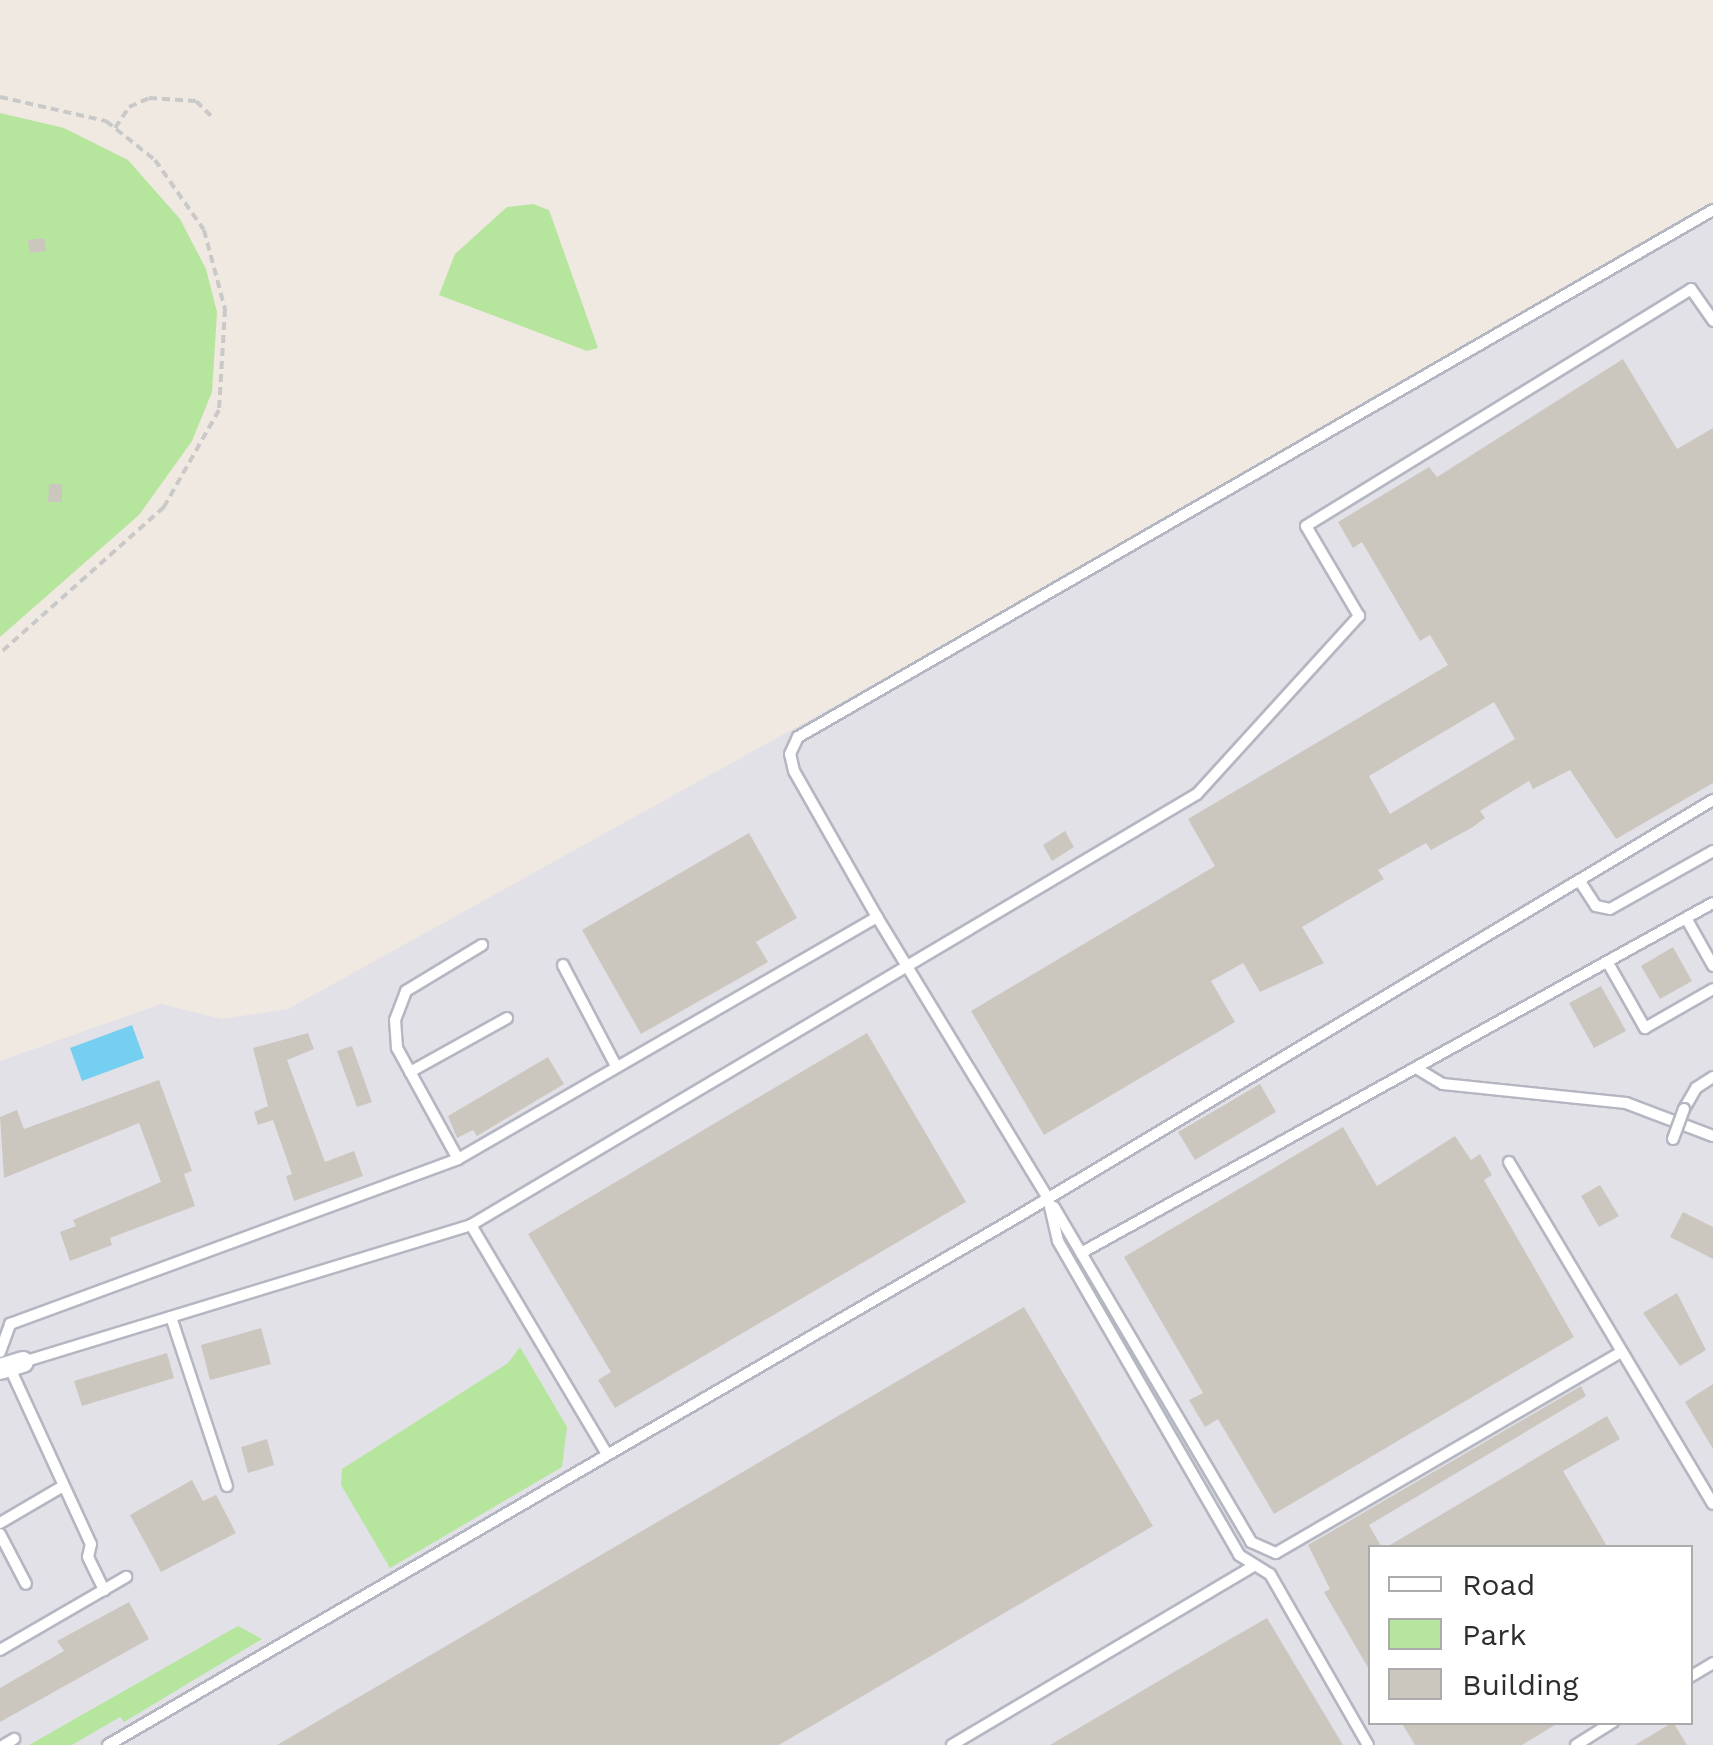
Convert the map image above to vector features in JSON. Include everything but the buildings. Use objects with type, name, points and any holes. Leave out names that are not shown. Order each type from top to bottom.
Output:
[{"type":"lane","points":[[1620,1352],[1276,1553],[1251,1542],[877,917],[794,771],[790,754],[798,737],[1713,210]]},
{"type":"lane","points":[[6,1356],[172,1317],[471,1226],[909,969],[1197,794],[1360,616],[1306,526],[1691,289],[1713,320]]},
{"type":"lane","points":[[108,1745],[1048,1198],[1713,800]]},
{"type":"lane","points":[[1578,880],[1596,906],[1610,909],[1713,850]]},
{"type":"lane","points":[[1080,1253],[1713,902]]},
{"type":"lane","points":[[104,1590],[88,1557],[91,1544],[60,1488],[6,1356],[10,1324],[458,1159],[877,917]]},
{"type":"lane","points":[[1686,918],[1713,966]]},
{"type":"lane","points":[[458,1159],[397,1048],[395,1020],[406,991],[482,945]]},
{"type":"lane","points":[[1608,963],[1645,1028],[1713,989]]},
{"type":"lane","points":[[563,965],[616,1066]]},
{"type":"lane","points":[[410,1072],[507,1018]]},
{"type":"lane","points":[[1416,1068],[1443,1084],[1626,1103],[1713,1136]]},
{"type":"lane","points":[[1673,1139],[1696,1088],[1713,1078]]},
{"type":"lane","points":[[1509,1162],[1713,1504]]},
{"type":"lane","points":[[1048,1198],[1058,1241],[1240,1555],[1270,1574],[1368,1745]]},
{"type":"lane","points":[[471,1226],[607,1454]]},
{"type":"lane","points":[[172,1317],[227,1486]]},
{"type":"lane","points":[[0,1523],[60,1488]]},
{"type":"lane","points":[[0,1534],[26,1584]]},
{"type":"lane","points":[[952,1745],[1254,1565]]},
{"type":"lane","points":[[0,1650],[126,1578]]},
{"type":"lane","points":[[1576,1745],[1608,1725]]},
{"type":"path","points":[[0,97],[115,128],[155,160],[204,230],[225,309],[219,410],[164,507],[0,653]]},
{"type":"path","points":[[115,128],[129,106],[149,98],[196,102],[212,117]]},
{"type":"shaded area","points":[[1713,219],[1713,1745],[0,1745],[0,1061],[161,1004],[222,1019],[288,1009]]},
{"type":"green space","points":[[0,113],[64,128],[128,160],[180,219],[206,269],[217,312],[212,392],[192,441],[139,515],[0,637]]},
{"type":"green space","points":[[533,204],[549,210],[598,348],[587,351],[439,295],[455,254],[507,207]]},
{"type":"green space","points":[[520,1347],[567,1427],[562,1467],[390,1568],[341,1485],[342,1469],[508,1363]]},
{"type":"green space","points":[[238,1626],[262,1639],[124,1722],[120,1717],[72,1745],[29,1745]]},
{"type":"water","points":[[132,1025],[144,1058],[82,1081],[70,1048]]}]
